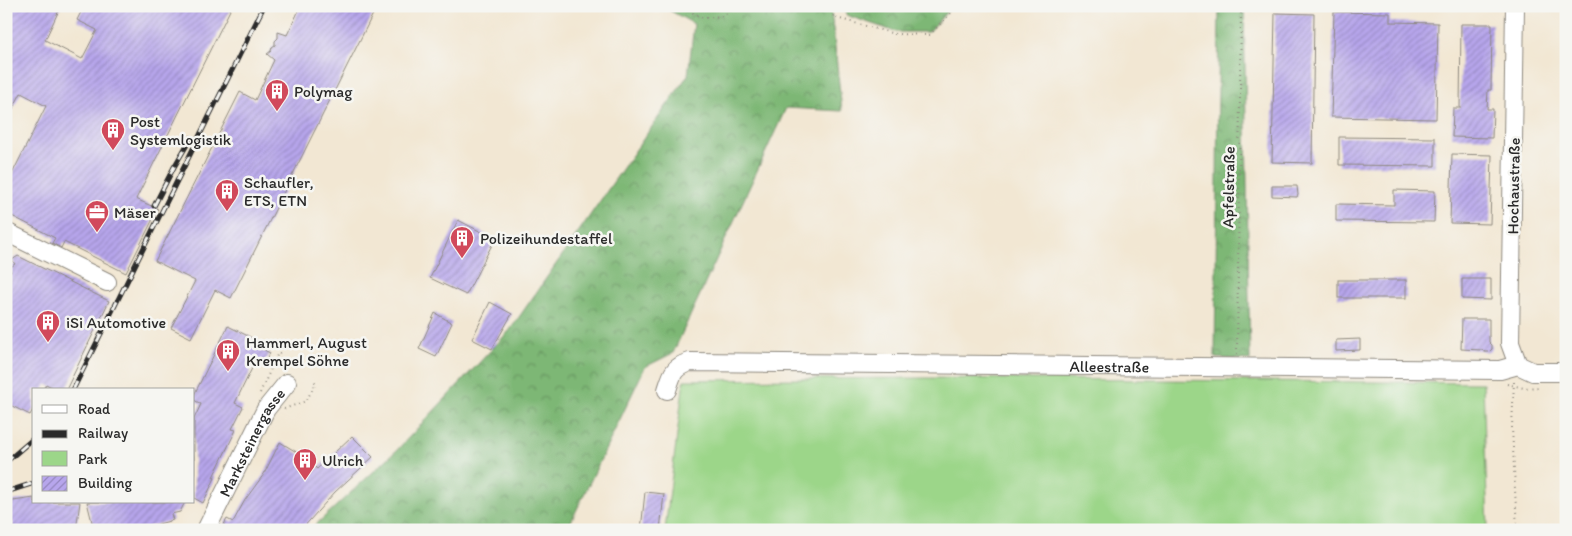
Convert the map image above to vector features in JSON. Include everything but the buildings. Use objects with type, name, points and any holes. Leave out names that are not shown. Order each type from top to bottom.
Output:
[{"type":"street","name":"Hochaustraße","points":[[1515,6],[1510,343],[1518,365]]},
{"type":"street","points":[[6,232],[107,282]]},
{"type":"street","name":"Alleestraße","points":[[667,390],[672,372],[682,364],[690,362],[1500,370],[1518,365],[1533,372],[1566,372]]},
{"type":"street","name":"Marksteinergasse","points":[[206,530],[266,410],[287,383]]},
{"type":"path","points":[[679,6],[703,18],[723,16],[736,6]]},
{"type":"path","points":[[838,6],[834,17],[895,34],[921,35],[929,35],[960,6]]},
{"type":"path","name":"Apfelstraße","points":[[1237,368],[1241,6]]},
{"type":"path","points":[[1517,530],[1512,427],[1513,387],[1518,365]]},
{"type":"green space","points":[[662,6],[833,6],[831,10],[842,111],[786,108],[673,353],[645,367],[567,530],[310,530],[397,450],[510,330],[688,75],[694,24]]},
{"type":"green space","points":[[844,6],[952,6],[929,32],[896,32],[846,15]]},
{"type":"green space","points":[[1219,6],[1244,6],[1250,360],[1215,358]]},
{"type":"green space","points":[[926,378],[1483,383],[1488,530],[665,530],[684,380]]},
{"type":"railway","points":[[74,388],[264,6]]},
{"type":"railway","points":[[154,206],[191,138]]},
{"type":"railway","points":[[6,462],[32,440]]},
{"type":"railway","points":[[6,492],[32,484]]},
{"type":"place","name":"Polymag","points":[[277,112]]},
{"type":"place","name":"Post Systemlogistik","points":[[113,151]]},
{"type":"place","name":"Schaufler, ETS, ETN","points":[[227,212]]},
{"type":"place","name":"Mäser","points":[[97,233]]},
{"type":"place","name":"Polizeihundestaffel","points":[[462,259]]},
{"type":"place","name":"iSi Automotive","points":[[48,343]]},
{"type":"place","name":"Hammerl, August Krempel Söhne","points":[[228,372]]},
{"type":"place","name":"Ulrich","points":[[305,481]]}]
